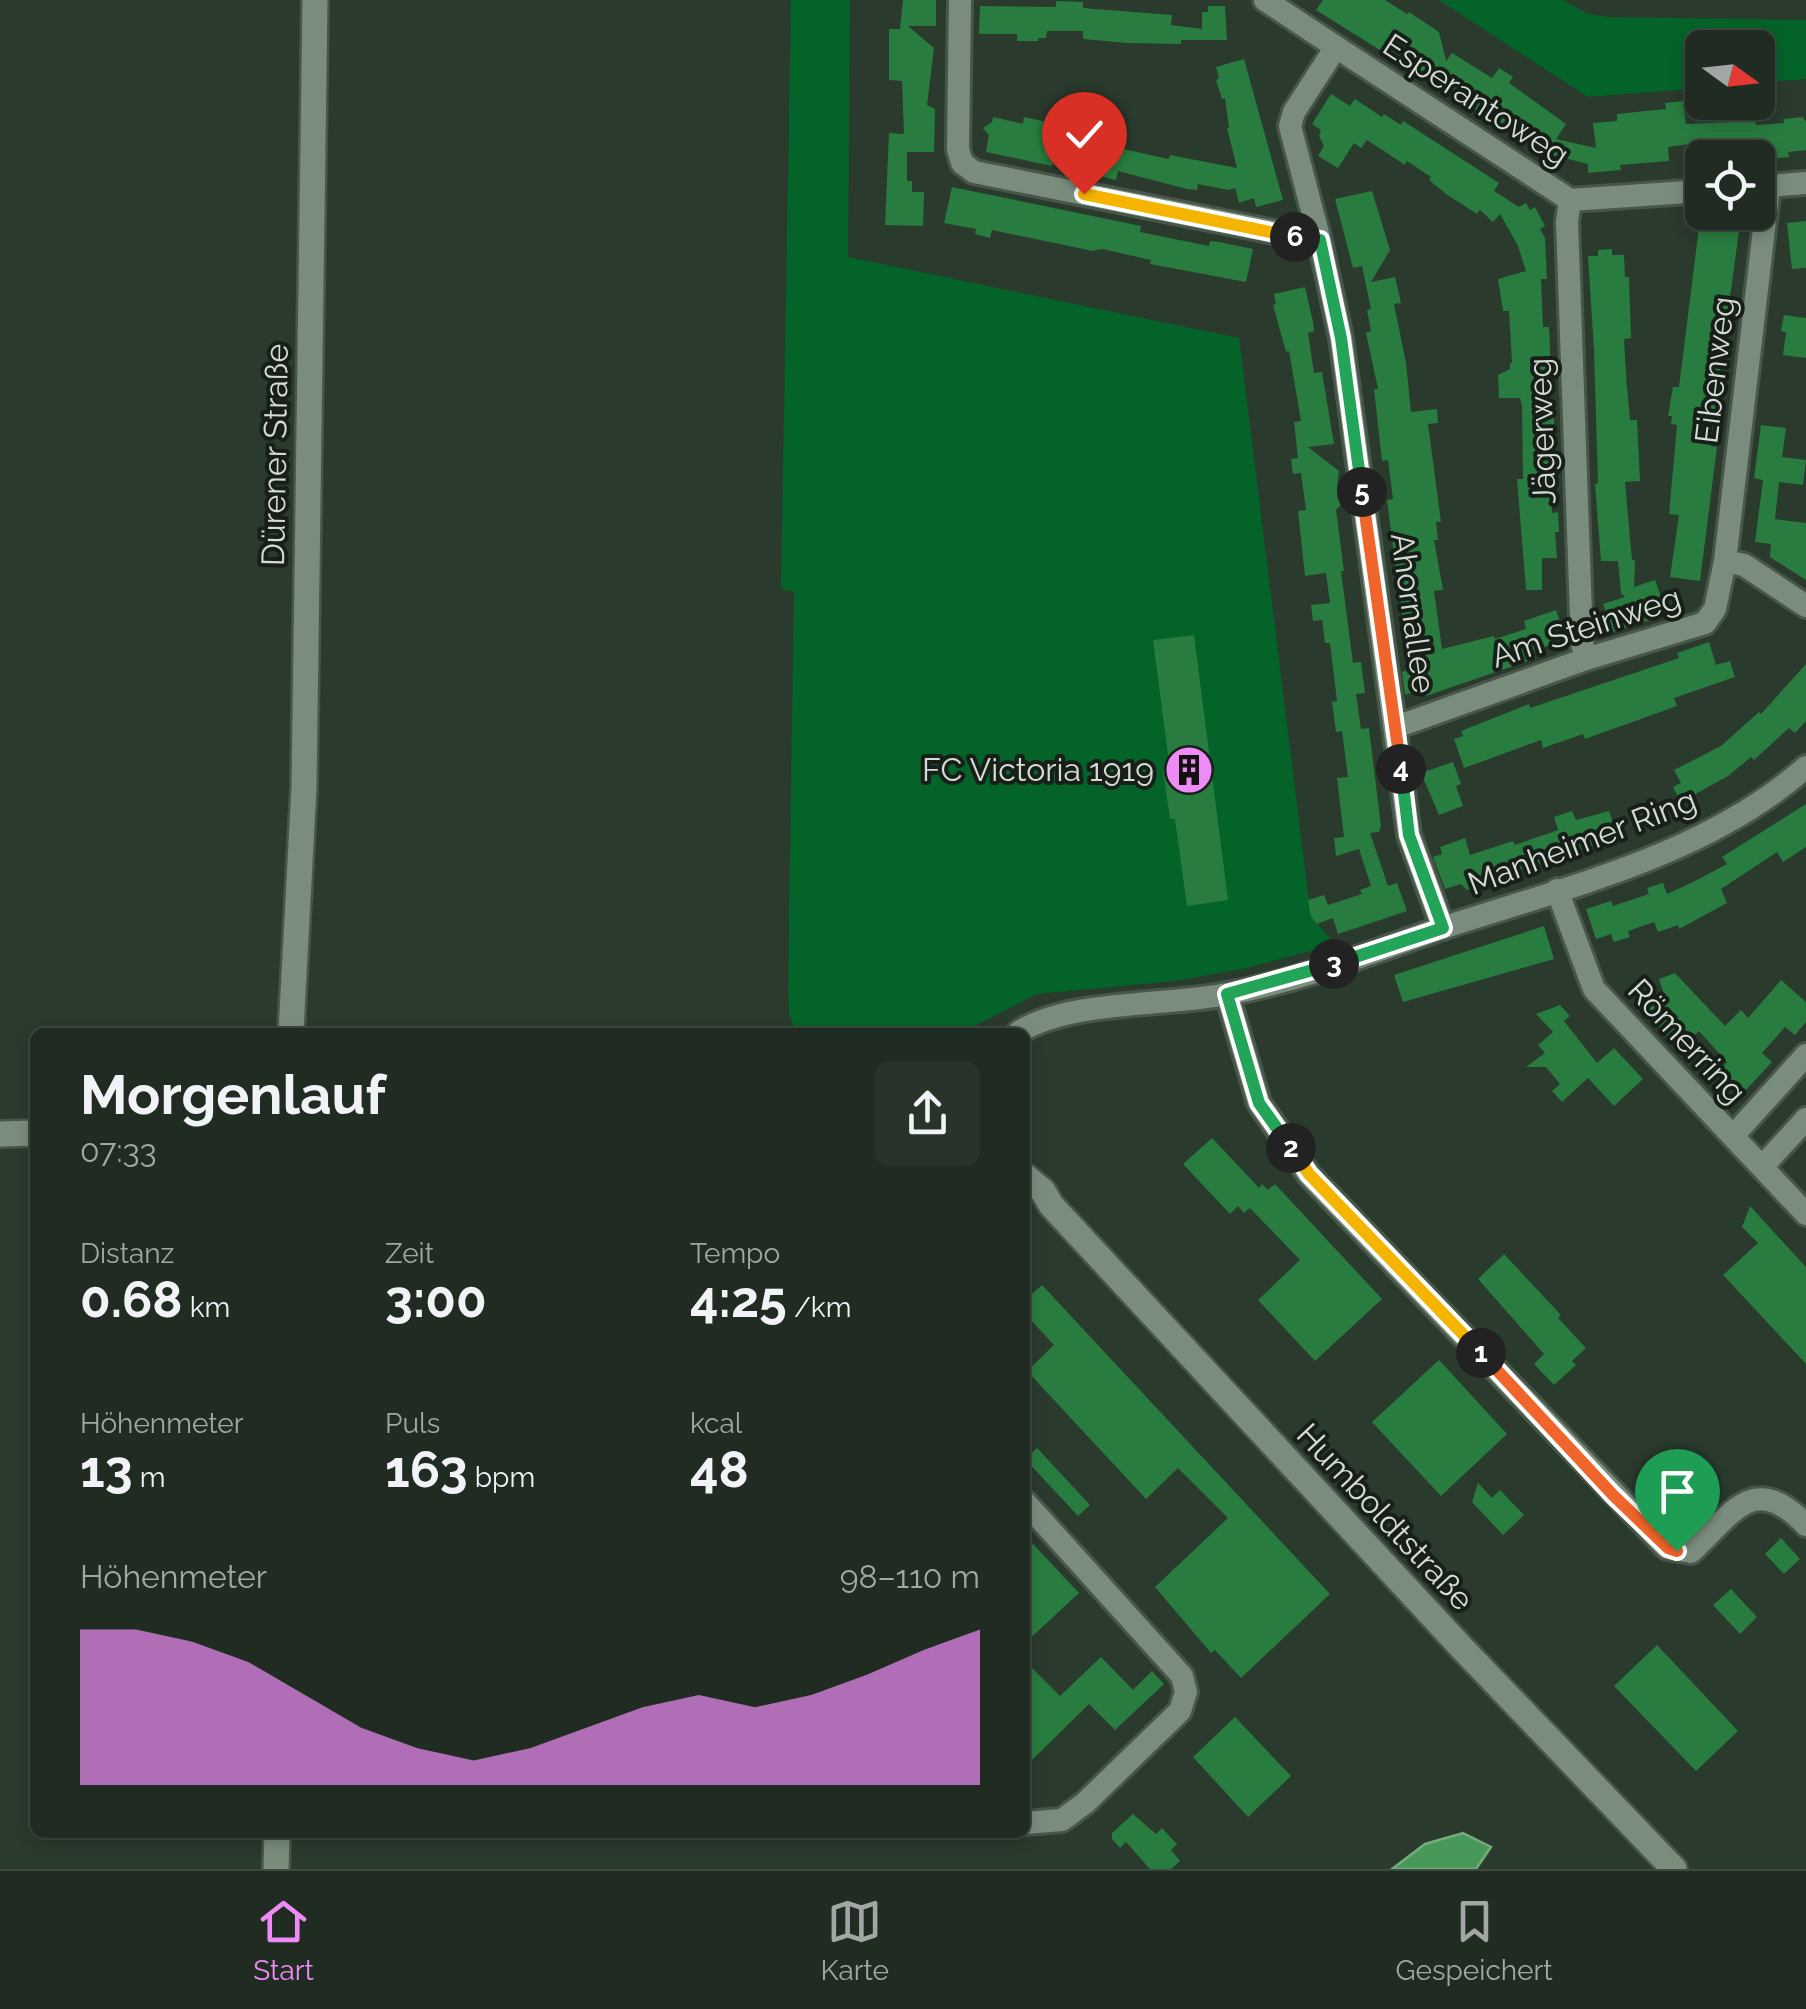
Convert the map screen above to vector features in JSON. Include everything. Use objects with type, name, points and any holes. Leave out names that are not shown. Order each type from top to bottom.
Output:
[{"type":"street","name":"Dürener Straße","points":[[290,1028],[304,787],[315,0]]},
{"type":"street","points":[[960,0],[958,149],[962,163],[974,172],[1320,240]]},
{"type":"street","points":[[1264,0],[1336,47]]},
{"type":"street","name":"Ahornallee","points":[[1336,47],[1294,112],[1290,126],[1341,338],[1409,835],[1443,928]]},
{"type":"street","name":"Esperantoweg","points":[[1336,47],[1570,200],[1685,192]]},
{"type":"street","points":[[1775,186],[1806,183]]},
{"type":"street","name":"Jägerweg","points":[[1570,200],[1569,280],[1582,643],[1586,659]]},
{"type":"street","name":"Eibenweg","points":[[1726,562],[1760,230]]},
{"type":"street","points":[[1726,562],[1744,564],[1806,606]]},
{"type":"street","name":"Am Steinweg","points":[[1396,728],[1586,659],[1704,622],[1715,609],[1726,562]]},
{"type":"street","name":"Manheimer Ring","points":[[1026,1028],[1073,1012],[1227,994],[1277,983],[1557,890],[1658,855],[1744,814],[1806,767]]},
{"type":"street","name":"Römerring","points":[[1557,890],[1594,989],[1806,1214]]},
{"type":"street","name":"Dürener Straße","points":[[299,912],[302,1028]]},
{"type":"street","points":[[1227,994],[1259,1103],[1309,1174],[1668,1548],[1691,1552],[1746,1500],[1769,1498],[1787,1506],[1806,1526]]},
{"type":"street","points":[[1733,1136],[1806,1055]]},
{"type":"street","points":[[1762,1166],[1806,1119]]},
{"type":"street","points":[[0,1134],[30,1133]]},
{"type":"street","name":"Humboldtstraße","points":[[1030,1180],[1461,1647],[1674,1869]]},
{"type":"street","name":"Humboldtstraße","points":[[1030,1196],[1051,1205]]},
{"type":"street","points":[[1030,1508],[1182,1676],[1186,1692],[1180,1711],[1086,1803],[1062,1820],[1030,1823]]},
{"type":"street","points":[[276,1869],[277,1838]]},
{"type":"shaded area","points":[[791,0],[850,0],[848,257],[1239,338],[1311,917],[1336,944],[1247,968],[1175,981],[1037,994],[971,1028],[794,1028],[788,987],[794,592],[781,589]]},
{"type":"shaded area","points":[[1439,0],[1563,0],[1588,14],[1608,17],[1806,20],[1806,79],[1775,82],[1775,30],[1685,30],[1685,89],[1588,97]]},
{"type":"shaded area","points":[[1463,1833],[1491,1847],[1476,1869],[1392,1869],[1425,1844]]},
{"type":"building","points":[[903,0],[936,0],[936,26],[908,26],[934,48],[927,105],[935,109],[934,152],[907,152],[907,181],[912,181],[912,192],[924,192],[923,226],[885,225],[889,133],[904,134],[902,81],[889,80],[889,29],[900,29]]},
{"type":"building","points":[[1323,0],[1385,0],[1409,12],[1439,32],[1446,61],[1452,53],[1492,78],[1499,68],[1513,77],[1509,83],[1566,124],[1556,139],[1596,148],[1593,123],[1617,121],[1617,114],[1666,109],[1665,103],[1683,101],[1686,124],[1755,121],[1756,125],[1803,117],[1806,150],[1775,158],[1775,140],[1685,140],[1685,145],[1668,147],[1669,161],[1620,165],[1621,170],[1588,173],[1588,164],[1553,155],[1549,160],[1316,10]]},
{"type":"building","points":[[1056,1],[1083,2],[1083,8],[1172,15],[1171,25],[1202,29],[1202,12],[1208,12],[1208,6],[1225,6],[1227,40],[1127,43],[1083,39],[1083,31],[1047,31],[1046,38],[1038,41],[1017,41],[1017,34],[979,34],[980,6],[1056,7]]},
{"type":"building","points":[[1244,59],[1283,200],[1256,207],[1254,198],[1239,203],[1235,188],[1198,184],[1197,190],[1187,189],[1118,171],[1116,180],[1089,174],[1091,165],[1054,157],[1052,166],[986,152],[989,135],[983,128],[993,117],[1023,124],[1024,117],[1056,124],[1059,112],[1084,117],[1079,137],[1169,159],[1170,155],[1237,168],[1216,67]]},
{"type":"building","points":[[1331,94],[1350,106],[1355,99],[1382,117],[1384,114],[1401,125],[1403,121],[1499,183],[1494,191],[1519,207],[1526,203],[1530,210],[1535,207],[1545,226],[1540,229],[1545,238],[1547,279],[1541,279],[1543,327],[1549,327],[1551,371],[1543,372],[1545,404],[1553,404],[1556,460],[1549,461],[1552,513],[1558,512],[1559,532],[1555,532],[1557,558],[1542,558],[1542,590],[1526,590],[1517,479],[1523,479],[1522,406],[1520,398],[1499,398],[1498,375],[1510,369],[1512,363],[1509,311],[1503,311],[1498,279],[1526,271],[1518,246],[1500,214],[1493,222],[1480,210],[1477,214],[1446,194],[1429,180],[1431,177],[1367,140],[1361,148],[1354,143],[1338,168],[1318,156],[1324,146],[1319,136],[1321,130],[1312,124]]},
{"type":"building","points":[[952,187],[1141,226],[1140,232],[1209,246],[1210,241],[1253,249],[1246,282],[1150,264],[1151,260],[1102,249],[1093,251],[992,230],[990,238],[975,234],[976,229],[944,223]]},
{"type":"building","points":[[1372,191],[1390,250],[1371,282],[1395,277],[1401,303],[1394,304],[1411,412],[1437,409],[1438,423],[1428,424],[1441,522],[1436,522],[1438,540],[1434,540],[1443,590],[1434,591],[1442,649],[1526,629],[1524,621],[1556,610],[1566,639],[1534,651],[1536,658],[1426,696],[1422,689],[1405,695],[1402,672],[1421,665],[1418,630],[1404,632],[1387,500],[1393,499],[1388,460],[1382,461],[1374,389],[1378,389],[1366,333],[1371,331],[1367,310],[1371,309],[1362,266],[1353,268],[1335,199]]},
{"type":"building","points":[[1806,221],[1806,268],[1792,269],[1787,223]]},
{"type":"building","points":[[1699,230],[1739,230],[1711,438],[1711,446],[1717,447],[1700,581],[1670,577],[1679,515],[1669,514],[1677,425],[1671,424],[1672,416],[1668,416],[1673,387],[1679,387]]},
{"type":"building","points":[[1612,249],[1612,255],[1624,255],[1625,277],[1629,277],[1631,338],[1624,339],[1630,420],[1637,420],[1640,481],[1625,482],[1635,560],[1634,587],[1655,580],[1667,614],[1613,632],[1603,604],[1625,597],[1621,593],[1618,561],[1601,561],[1588,256]]},
{"type":"building","points":[[1305,287],[1314,331],[1308,333],[1314,373],[1322,372],[1334,444],[1308,447],[1339,471],[1337,487],[1343,502],[1336,510],[1341,571],[1353,663],[1361,662],[1365,693],[1356,694],[1361,729],[1369,728],[1381,826],[1379,832],[1370,833],[1388,886],[1397,883],[1407,911],[1338,934],[1333,918],[1317,924],[1311,917],[1308,900],[1324,895],[1328,905],[1362,894],[1360,890],[1371,886],[1359,849],[1336,856],[1334,838],[1344,837],[1337,778],[1348,777],[1342,731],[1336,732],[1332,702],[1337,701],[1330,643],[1325,643],[1322,620],[1313,621],[1311,605],[1330,603],[1326,573],[1305,576],[1298,511],[1306,510],[1301,473],[1293,474],[1291,459],[1298,458],[1294,422],[1301,421],[1289,351],[1286,352],[1273,305],[1274,294]]},
{"type":"building","points":[[1784,315],[1806,318],[1806,358],[1783,355]]},
{"type":"building","points":[[1761,425],[1786,428],[1782,457],[1806,460],[1803,485],[1779,482],[1775,519],[1806,523],[1806,580],[1770,557],[1771,544],[1755,542],[1763,480],[1754,478]]},
{"type":"building","name":"FC Victoria 1919","points":[[1194,635],[1228,900],[1187,906],[1175,819],[1170,819],[1163,771],[1170,770],[1153,640]]},
{"type":"building","points":[[1709,642],[1716,665],[1730,661],[1735,677],[1674,698],[1677,706],[1585,739],[1583,734],[1543,748],[1541,740],[1464,768],[1454,739],[1463,736],[1461,731],[1529,704],[1530,708],[1679,658],[1677,653]]},
{"type":"building","points":[[1806,664],[1806,721],[1795,733],[1789,728],[1754,760],[1751,757],[1728,776],[1681,802],[1673,787],[1681,783],[1674,770],[1721,746],[1761,714]]},
{"type":"building","points":[[1453,762],[1463,806],[1439,815],[1421,773]]},
{"type":"building","points":[[1806,804],[1806,847],[1783,862],[1777,852],[1721,889],[1727,903],[1679,929],[1678,925],[1658,932],[1654,922],[1628,931],[1630,937],[1614,942],[1611,934],[1596,939],[1586,909],[1611,901],[1613,906],[1649,894],[1647,888],[1663,883],[1667,894],[1693,882],[1727,864],[1722,857]]},
{"type":"building","points":[[1572,811],[1576,820],[1609,811],[1618,837],[1480,883],[1481,886],[1467,890],[1461,884],[1445,889],[1433,857],[1442,854],[1440,847],[1465,838],[1470,855],[1513,841],[1515,845],[1558,830],[1554,817]]},
{"type":"building","points":[[1544,926],[1554,959],[1403,1002],[1394,975]]},
{"type":"building","points":[[1675,973],[1725,1026],[1741,1010],[1748,1018],[1781,980],[1806,1002],[1806,1022],[1795,1035],[1785,1027],[1762,1053],[1772,1062],[1745,1091],[1726,1084],[1728,1078],[1719,1071],[1727,1062],[1699,1031],[1679,1049],[1645,1013],[1664,995],[1659,979]]},
{"type":"building","points":[[1560,1005],[1570,1016],[1564,1021],[1597,1063],[1614,1048],[1643,1079],[1614,1106],[1588,1078],[1562,1102],[1552,1091],[1560,1084],[1546,1067],[1526,1067],[1545,1053],[1538,1045],[1553,1032],[1536,1014]]},
{"type":"building","points":[[1212,1138],[1259,1188],[1262,1184],[1268,1190],[1275,1184],[1382,1299],[1315,1361],[1258,1300],[1300,1260],[1250,1208],[1244,1213],[1238,1206],[1230,1214],[1183,1164]]},
{"type":"building","points":[[1750,1206],[1806,1267],[1806,1364],[1723,1275],[1758,1243],[1742,1227]]},
{"type":"building","points":[[1504,1254],[1586,1348],[1572,1361],[1576,1365],[1554,1385],[1534,1364],[1544,1354],[1478,1279]]},
{"type":"building","points":[[1042,1285],[1330,1594],[1241,1678],[1215,1650],[1211,1653],[1155,1587],[1228,1518],[1178,1468],[1146,1499],[1030,1374],[1030,1368],[1054,1345],[1030,1319],[1030,1296]]},
{"type":"building","points":[[1439,1360],[1507,1434],[1441,1496],[1372,1422]]},
{"type":"building","points":[[1037,1448],[1090,1505],[1078,1516],[1030,1464],[1030,1454]]},
{"type":"building","points":[[1478,1483],[1492,1498],[1500,1490],[1524,1515],[1503,1535],[1472,1502]]},
{"type":"building","points":[[1781,1538],[1800,1559],[1784,1574],[1765,1554]]},
{"type":"building","points":[[1033,1544],[1079,1593],[1030,1638]]},
{"type":"building","points":[[1731,1589],[1757,1617],[1740,1634],[1713,1605]]},
{"type":"building","points":[[1657,1645],[1738,1731],[1696,1771],[1614,1686]]},
{"type":"building","points":[[1101,1657],[1133,1690],[1152,1671],[1164,1684],[1115,1730],[1089,1704],[1030,1762],[1030,1666],[1060,1696]]},
{"type":"building","points":[[1235,1717],[1291,1776],[1248,1817],[1193,1757]]},
{"type":"building","points":[[1133,1814],[1156,1834],[1162,1828],[1177,1844],[1171,1850],[1180,1861],[1171,1869],[1150,1869],[1126,1842],[1120,1848],[1112,1839],[1112,1833]]},
{"type":"place","name":"FC Victoria 1919","points":[[1189,770]]},
{"type":"route","points":[[1084,194],[1320,240],[1341,338],[1409,835],[1443,928],[1277,983],[1227,994],[1259,1103],[1309,1174],[1613,1495],[1668,1548],[1677,1551]]}]
